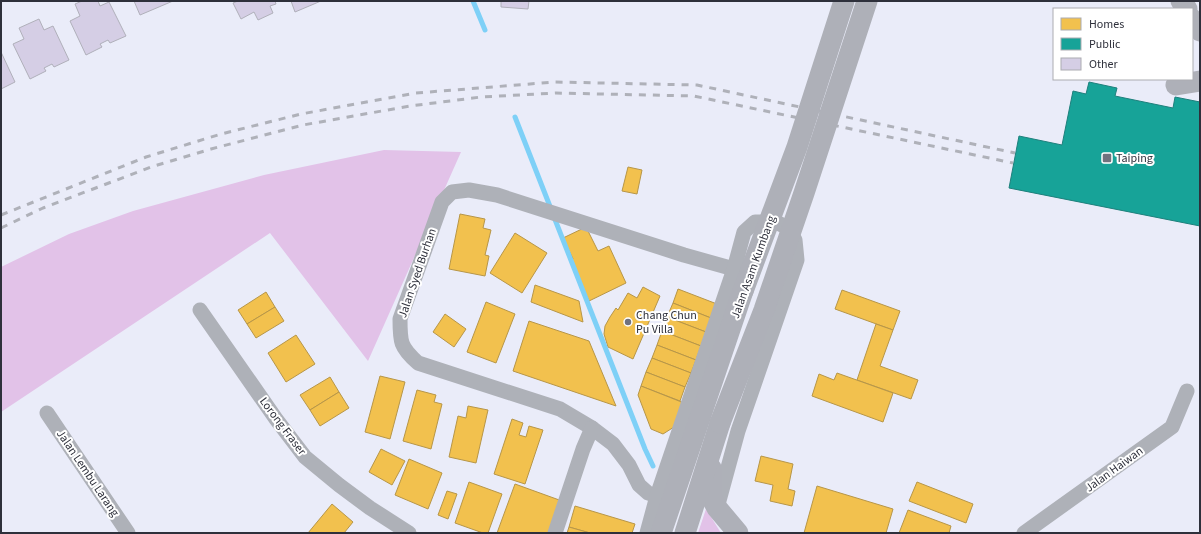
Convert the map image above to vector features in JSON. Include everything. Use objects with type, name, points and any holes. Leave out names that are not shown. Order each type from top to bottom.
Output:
[{"type":"main road","name":"Jalan Asam Kumbang","points":[[664,526],[680,474],[743,291],[797,147],[844,1]]},
{"type":"main road","name":"Jalan Asam Kumbang","points":[[685,532],[700,481],[720,423],[769,295],[804,193],[867,1]]},
{"type":"main road","points":[[1193,16],[1200,25]]},
{"type":"main road","points":[[1193,20],[1200,31]]},
{"type":"main road","points":[[1176,85],[1200,81]]},
{"type":"main road","points":[[710,455],[711,497],[717,508],[738,533]]},
{"type":"street","name":"Jalan Syed Burhan","points":[[657,496],[648,493],[640,485],[629,465],[613,444],[592,428],[560,409],[418,363],[406,352],[400,339],[400,319],[442,202],[452,192],[470,190],[497,195],[684,255],[734,269]]},
{"type":"street","points":[[647,533],[657,496],[734,269],[744,232],[755,222],[776,222],[788,228],[795,240],[797,260],[738,431],[717,508]]},
{"type":"street","name":"Lorong Fraser","points":[[200,310],[276,419],[305,457],[338,485],[409,533]]},
{"type":"street","name":"Jalan Haiwan","points":[[1024,533],[1172,427],[1187,391]]},
{"type":"street","name":"Jalan Lembu Larang","points":[[47,413],[128,533]]},
{"type":"street","points":[[555,533],[582,449],[592,428]]},
{"type":"shaded area","points":[[384,150],[461,152],[368,361],[270,233],[1,412],[1,267],[69,234],[133,211],[264,175]]},
{"type":"shaded area","points":[[706,509],[721,533],[698,533]]},
{"type":"building: Homes","points":[[628,167],[642,170],[637,194],[622,191]]},
{"type":"building: Homes","points":[[460,214],[485,219],[483,228],[491,230],[485,255],[489,256],[485,276],[449,269]]},
{"type":"building: Homes","points":[[586,227],[598,251],[609,246],[626,283],[589,301],[570,260],[573,259],[563,238]]},
{"type":"building: Homes","points":[[515,233],[547,253],[522,293],[490,273]]},
{"type":"building: Homes","points":[[535,285],[579,301],[583,322],[531,302]]},
{"type":"building: Homes","name":"Chang Chun Pu Villa","points":[[643,287],[660,296],[633,359],[608,347],[604,334],[605,326],[616,308],[618,310],[628,293],[637,298]]},
{"type":"building: Homes","points":[[678,289],[717,304],[711,318],[673,303]]},
{"type":"building: Homes","points":[[842,290],[900,311],[893,330],[835,309]]},
{"type":"building: Homes","points":[[266,292],[275,307],[247,324],[238,310]]},
{"type":"building: Homes","points":[[486,302],[515,314],[496,363],[467,352]]},
{"type":"building: Homes","points":[[673,303],[711,318],[706,332],[667,317]]},
{"type":"building: Homes","points":[[275,307],[284,321],[256,338],[247,324]]},
{"type":"building: Homes","points":[[445,314],[466,329],[454,347],[433,332]]},
{"type":"building: Homes","points":[[667,317],[706,332],[701,346],[662,331]]},
{"type":"building: Homes","points":[[529,321],[589,341],[616,406],[513,371]]},
{"type":"building: Homes","points":[[876,324],[893,330],[880,366],[918,380],[911,399],[857,380]]},
{"type":"building: Homes","points":[[662,331],[701,346],[696,360],[657,345]]},
{"type":"building: Homes","points":[[296,335],[315,364],[286,382],[268,353]]},
{"type":"building: Homes","points":[[657,345],[696,360],[691,373],[652,358]]},
{"type":"building: Homes","points":[[652,358],[691,373],[685,387],[646,372]]},
{"type":"building: Homes","points":[[646,372],[685,387],[680,401],[641,386]]},
{"type":"building: Homes","points":[[837,373],[893,393],[883,422],[812,396],[819,374],[834,380]]},
{"type":"building: Homes","points":[[380,376],[405,382],[390,439],[365,432]]},
{"type":"building: Homes","points":[[330,377],[339,392],[310,410],[300,395]]},
{"type":"building: Homes","points":[[641,386],[684,403],[674,427],[663,434],[651,429],[638,395]]},
{"type":"building: Homes","points":[[417,390],[436,395],[434,402],[442,404],[431,449],[403,441]]},
{"type":"building: Homes","points":[[339,392],[349,408],[320,426],[310,410]]},
{"type":"building: Homes","points":[[468,406],[488,410],[476,463],[449,457],[458,416],[466,418]]},
{"type":"building: Homes","points":[[512,419],[523,423],[519,435],[526,437],[529,426],[543,430],[525,484],[494,474]]},
{"type":"building: Homes","points":[[381,449],[405,461],[392,485],[369,472]]},
{"type":"building: Homes","points":[[761,456],[793,464],[788,489],[795,491],[792,506],[770,501],[773,485],[755,481]]},
{"type":"building: Homes","points":[[409,459],[442,473],[428,509],[395,495]]},
{"type":"building: Homes","points":[[469,482],[502,494],[488,533],[483,533],[455,523]]},
{"type":"building: Homes","points":[[917,482],[973,504],[966,523],[909,501]]},
{"type":"building: Homes","points":[[515,484],[562,501],[550,533],[497,533]]},
{"type":"building: Homes","points":[[817,486],[893,509],[886,533],[804,533]]},
{"type":"building: Homes","points":[[447,491],[457,494],[448,519],[438,515]]},
{"type":"building: Homes","points":[[332,504],[353,522],[344,533],[308,533]]},
{"type":"building: Homes","points":[[575,506],[635,524],[632,533],[590,533],[569,527]]},
{"type":"building: Homes","points":[[908,510],[951,526],[949,533],[899,533]]},
{"type":"building: Homes","points":[[569,527],[590,533],[567,533]]},
{"type":"building: Public","name":"Taiping","points":[[1089,82],[1117,88],[1115,96],[1173,108],[1175,97],[1200,102],[1200,226],[1009,188],[1019,136],[1062,145],[1073,91],[1086,94]]},
{"type":"building: Other","points":[[82,1],[98,1],[100,6],[109,2],[126,36],[110,43],[108,40],[100,44],[102,47],[86,55],[70,21],[80,16],[75,4]]},
{"type":"building: Other","points":[[134,1],[173,1],[140,15]]},
{"type":"building: Other","points":[[238,1],[275,1],[276,4],[270,6],[273,13],[258,20],[254,12],[241,19],[233,3]]},
{"type":"building: Other","points":[[291,1],[321,1],[295,12]]},
{"type":"building: Other","points":[[501,1],[529,1],[528,9],[501,7]]},
{"type":"building: Other","points":[[39,19],[44,30],[53,26],[69,60],[54,67],[52,64],[44,68],[46,71],[30,79],[13,44],[24,39],[19,28]]},
{"type":"building: Other","points":[[1,52],[15,82],[1,89]]},
{"type":"waterway","points":[[473,1],[485,30]]},
{"type":"waterway","points":[[515,117],[551,209]]},
{"type":"waterway","points":[[554,217],[653,466]]},
{"type":"railway","points":[[1,215],[146,157],[221,134],[301,114],[416,93],[555,82],[697,85],[1015,153]]},
{"type":"railway","points":[[1,228],[43,208],[151,167],[211,149],[303,125],[410,106],[481,97],[556,93],[694,96],[1013,163]]},
{"type":"place","name":"Taiping","points":[[1107,158]]},
{"type":"place","name":"Chang Chun Pu Villa","points":[[628,322]]}]
